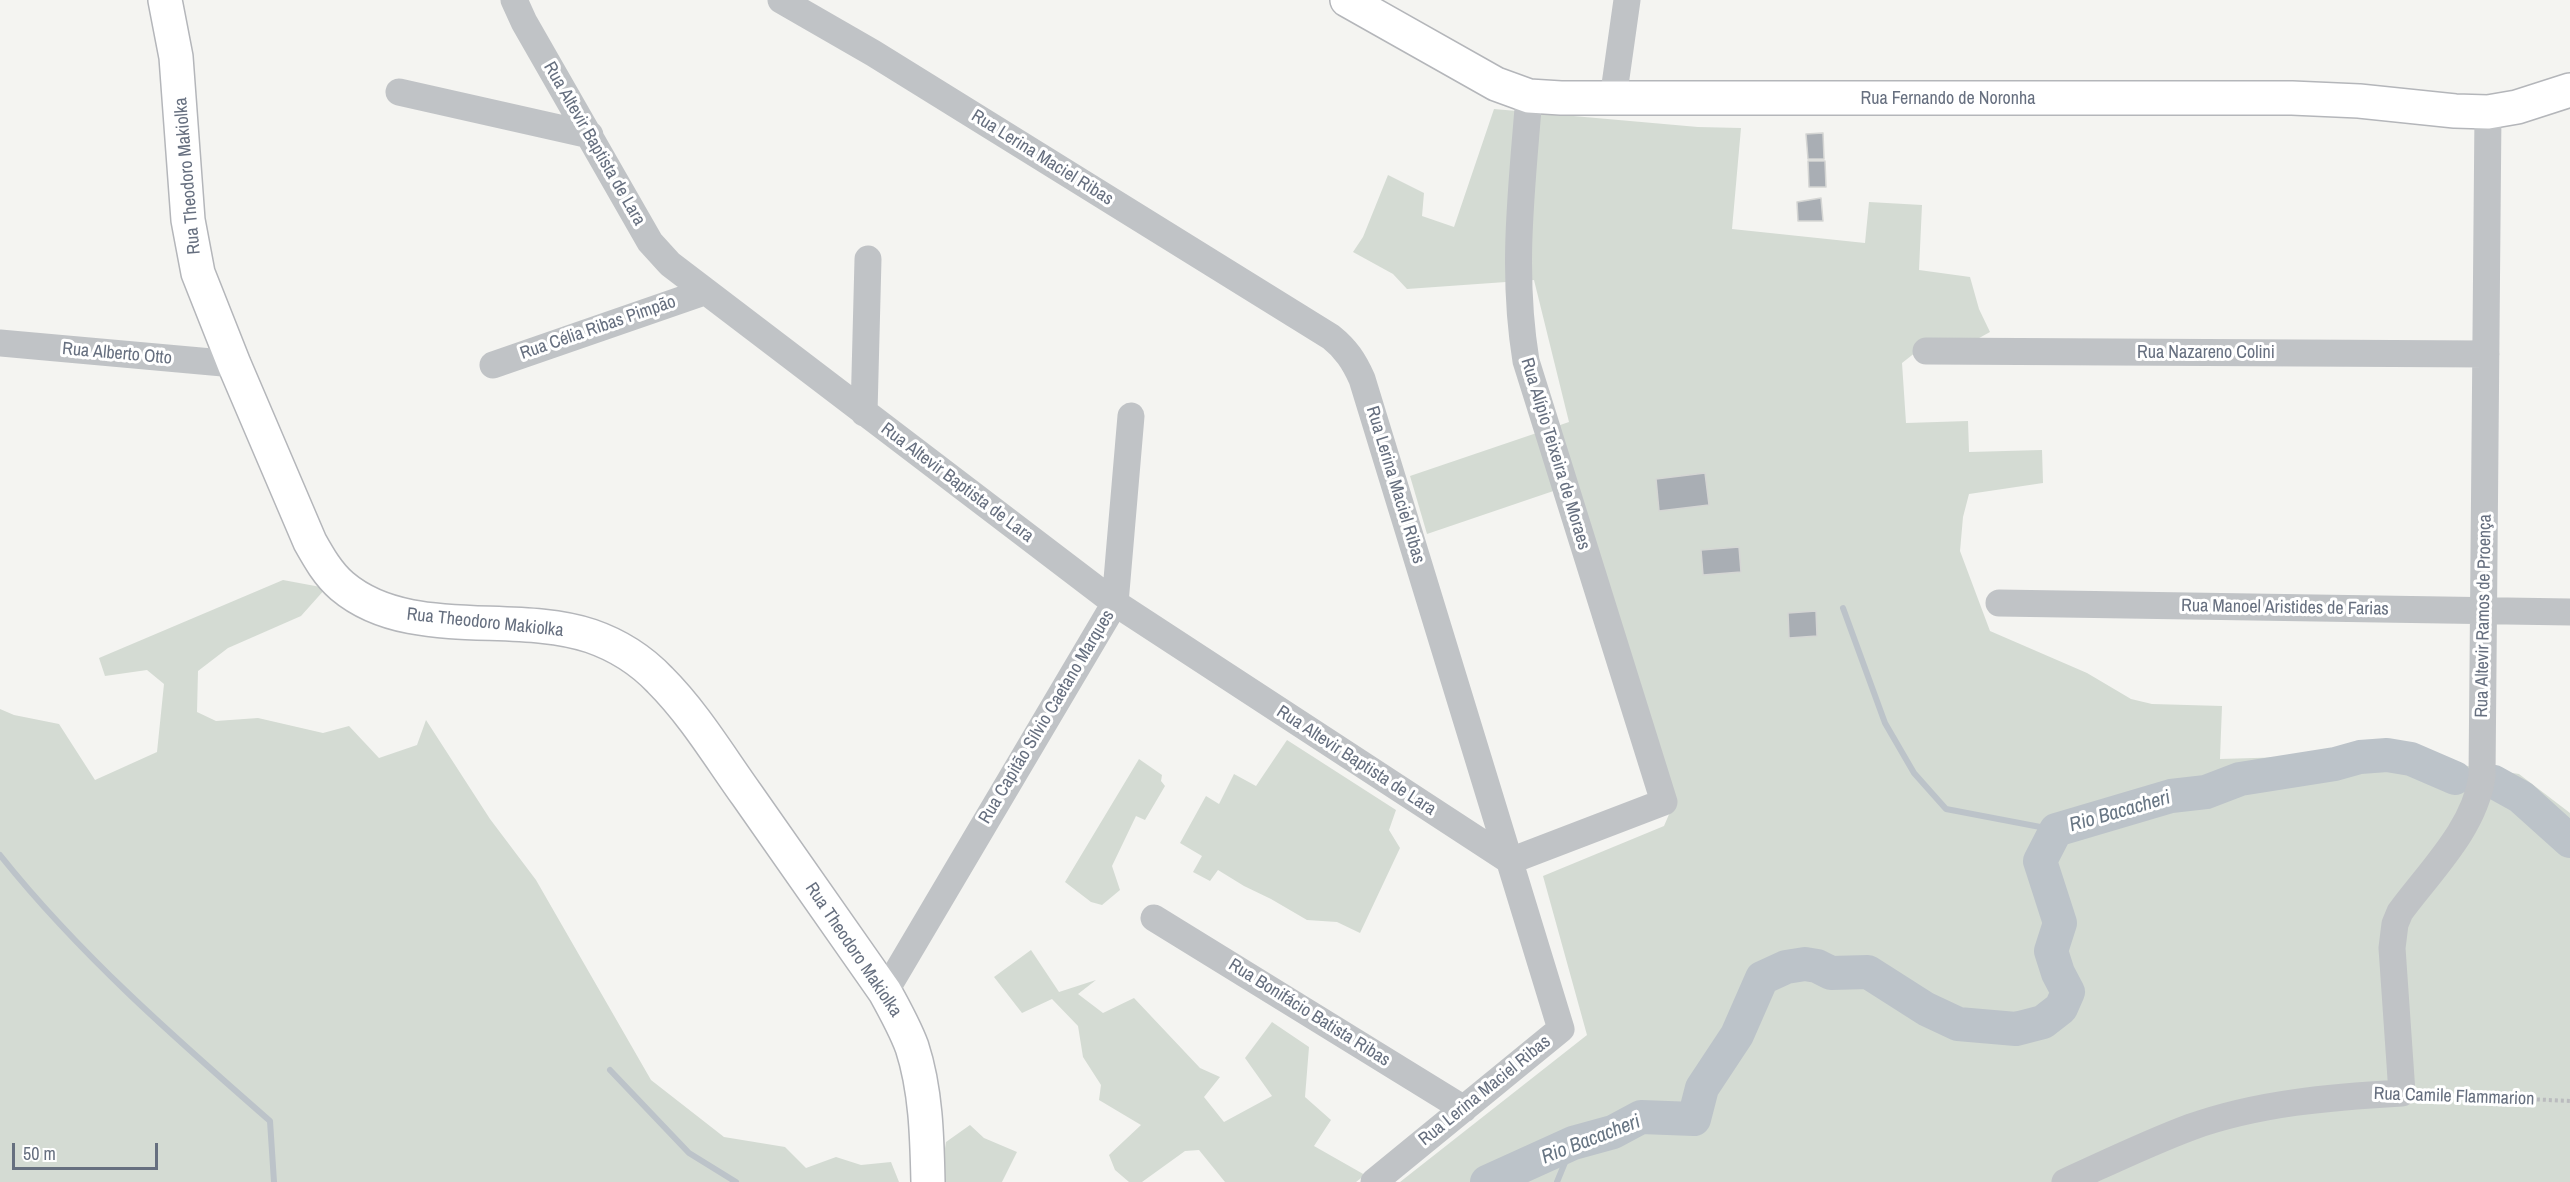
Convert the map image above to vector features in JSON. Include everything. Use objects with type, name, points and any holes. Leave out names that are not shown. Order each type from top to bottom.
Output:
[{"type":"main road","name":"Rua Theodoro Makiolka","points":[[165,0],[176,57],[192,250],[208,303],[310,542],[323,565],[340,585],[356,597],[377,607],[400,614],[564,630],[591,636],[615,646],[639,661],[660,680],[705,736],[885,992],[911,1046],[919,1075],[928,1182]]},
{"type":"main road","name":"Rua Fernando de Noronha","points":[[1347,0],[1496,84],[1529,96],[1613,99],[2292,98],[2360,101],[2455,111],[2488,112],[2517,107],[2570,90]]},
{"type":"street","name":"Rua Altevir Baptista de Lara","points":[[514,0],[524,22],[659,254],[704,292],[1115,603],[1510,861]]},
{"type":"street","name":"Rua Lerina Maciel Ribas","points":[[781,0],[873,53],[1344,347],[1362,379],[1561,1029],[1374,1182]]},
{"type":"street","points":[[1613,99],[1627,0]]},
{"type":"street","points":[[399,92],[590,135]]},
{"type":"street","name":"Rua Alípio Teixeira de Moraes","points":[[1510,861],[1664,802],[1526,361],[1519,319],[1516,273],[1529,96]]},
{"type":"street","name":"Rua Altevir Ramos de Proença","points":[[2402,1093],[2392,935],[2400,912],[2472,815],[2482,777],[2488,112]]},
{"type":"street","points":[[864,413],[868,259]]},
{"type":"street","name":"Rua Célia Ribas Pimpão","points":[[493,365],[704,292]]},
{"type":"street","name":"Rua Alberto Otto","points":[[0,343],[234,364]]},
{"type":"street","name":"Rua Nazareno Colini","points":[[1926,351],[2486,354]]},
{"type":"street","name":"Rua Capitão Sílvio Caetano Marques","points":[[885,992],[1115,603],[1131,416]]},
{"type":"street","name":"Rua Manoel Aristides de Farias","points":[[1999,603],[2570,612]]},
{"type":"street","name":"Rua Bonifácio Batista Ribas","points":[[1154,918],[1464,1108]]},
{"type":"street","name":"Rua Camile Flammarion","points":[[2065,1182],[2193,1126],[2250,1111],[2306,1100],[2402,1093]]},
{"type":"path","name":"Rua Camile Flammarion","points":[[2402,1093],[2570,1101]]},
{"type":"shaded area","points":[[1494,109],[1698,127],[1741,128],[1732,229],[1865,243],[1869,202],[1922,205],[1919,270],[1970,277],[1979,309],[1990,332],[1972,342],[1925,345],[1902,363],[1906,423],[1968,421],[1969,452],[2042,450],[2043,483],[1969,494],[1963,517],[1960,551],[1990,631],[2087,673],[2131,699],[2152,704],[2222,706],[2220,759],[2391,754],[2519,774],[2570,813],[2570,1182],[1400,1182],[1587,1035],[1543,876],[1664,826],[1676,798],[1574,484],[1427,534],[1410,476],[1569,422],[1534,280],[1407,289],[1393,274],[1353,252],[1363,237],[1388,175],[1424,193],[1422,216],[1454,227]]},
{"type":"shaded area","points":[[283,580],[326,588],[301,616],[228,648],[198,671],[197,712],[216,721],[258,718],[323,733],[349,726],[379,758],[417,745],[426,720],[490,819],[536,880],[651,1080],[724,1137],[785,1147],[806,1168],[836,1157],[861,1165],[891,1162],[899,1182],[0,1182],[0,709],[14,715],[59,724],[95,780],[157,752],[164,684],[147,670],[105,676],[99,658]]},
{"type":"shaded area","points":[[1287,740],[1396,810],[1389,830],[1400,848],[1360,933],[1337,922],[1307,920],[1218,870],[1210,881],[1193,872],[1202,856],[1180,843],[1206,796],[1219,804],[1234,774],[1256,786]]},
{"type":"shaded area","points":[[1139,759],[1162,775],[1161,781],[1165,786],[1145,820],[1136,816],[1112,866],[1120,890],[1102,905],[1091,902],[1065,882]]},
{"type":"shaded area","points":[[1031,950],[1059,992],[1096,980],[1078,994],[1103,1013],[1134,998],[1200,1068],[1220,1077],[1204,1097],[1224,1122],[1272,1096],[1245,1058],[1272,1022],[1309,1047],[1305,1097],[1331,1120],[1314,1146],[1365,1175],[1356,1182],[1225,1182],[1199,1150],[1185,1151],[1142,1182],[1129,1182],[1115,1170],[1109,1155],[1141,1125],[1099,1100],[1101,1085],[1083,1057],[1078,1026],[1052,999],[1022,1013],[994,977]]},
{"type":"shaded area","points":[[970,1125],[984,1138],[1017,1152],[1002,1182],[942,1182],[941,1173],[946,1142]]},
{"type":"building","points":[[1823,133],[1824,159],[1808,159],[1806,134]]},
{"type":"building","points":[[1808,161],[1825,161],[1826,187],[1809,187]]},
{"type":"building","points":[[1821,198],[1823,221],[1798,221],[1797,202]]},
{"type":"building","points":[[1705,473],[1709,505],[1659,511],[1656,479]]},
{"type":"building","points":[[1739,547],[1741,572],[1703,575],[1701,550]]},
{"type":"building","points":[[1816,611],[1817,636],[1789,638],[1788,613]]},
{"type":"waterway","points":[[1843,608],[1885,723],[1914,773],[1946,809],[2056,830]]},
{"type":"waterway","name":"Rio Bacacheri","points":[[1487,1182],[1573,1143],[1613,1132],[1641,1117],[1694,1119],[1702,1088],[1737,1035],[1762,978],[1786,967],[1805,964],[1817,966],[1831,973],[1868,972],[1926,1009],[1958,1024],[2016,1029],[2043,1022],[2061,1008],[2068,992],[2058,973],[2051,951],[2060,923],[2040,861],[2056,830],[2171,796],[2206,792],[2240,779],[2335,764],[2360,757],[2387,755],[2411,759],[2455,778]]},
{"type":"waterway","name":"Rio Bacacheri","points":[[2494,782],[2521,797],[2570,841]]},
{"type":"waterway","points":[[0,855],[62,927],[95,961],[270,1121],[274,1182]]},
{"type":"waterway","points":[[610,1070],[689,1153],[736,1182]]},
{"type":"waterway","points":[[1557,1182],[1573,1143]]}]
